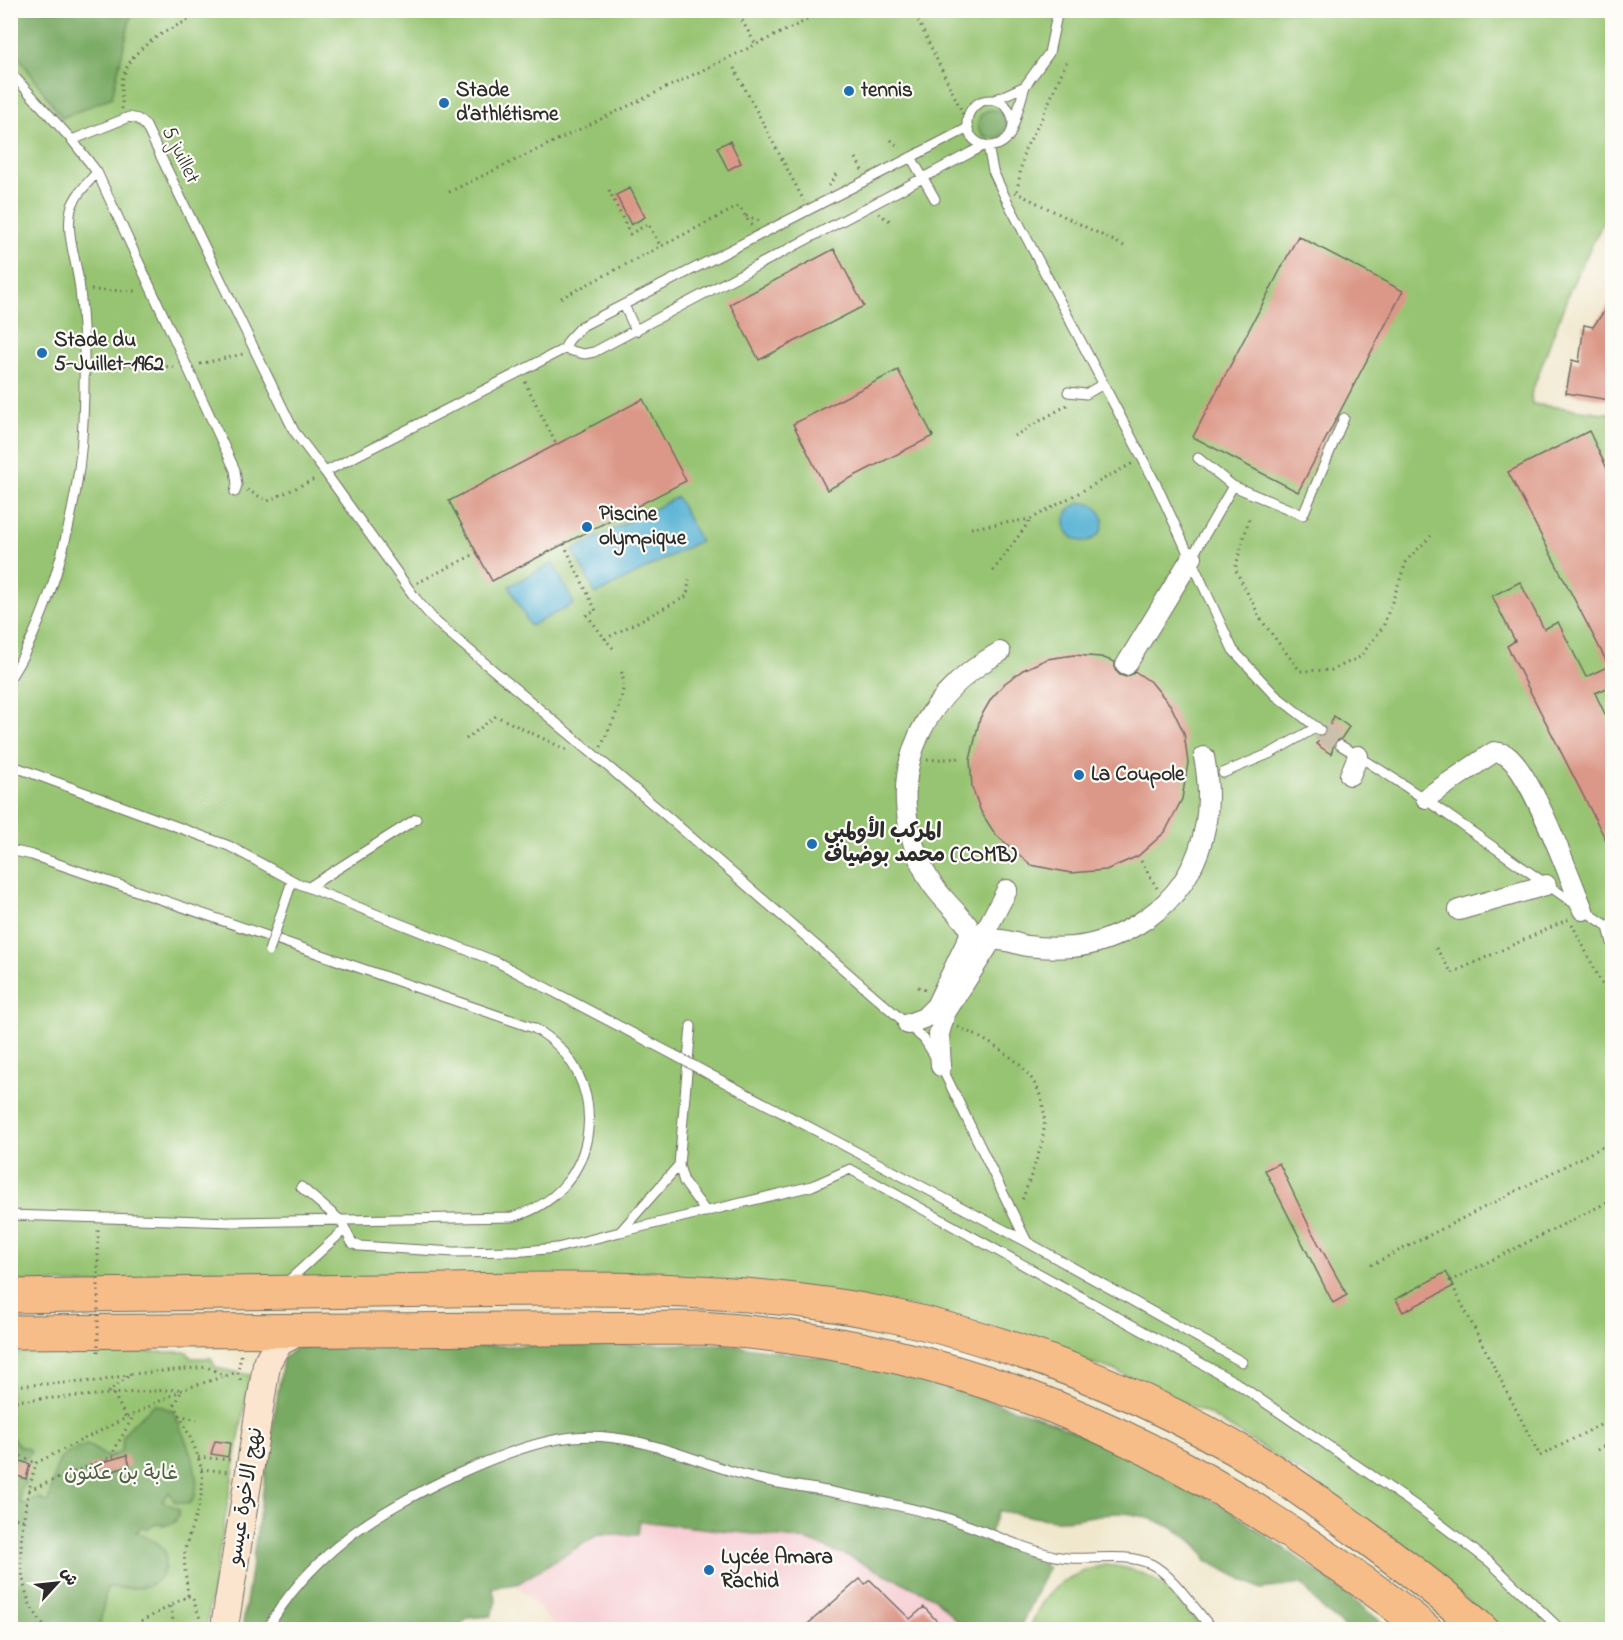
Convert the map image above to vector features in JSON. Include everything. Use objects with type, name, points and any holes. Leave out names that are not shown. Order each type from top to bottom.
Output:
[{"type":"highway","points":[[10,1296],[528,1289],[711,1292],[813,1302],[930,1325],[1030,1355],[1092,1378],[1198,1427],[1273,1471],[1334,1514],[1403,1564],[1482,1629]]},
{"type":"highway","points":[[10,1332],[230,1335],[300,1331],[700,1328],[799,1338],[879,1351],[1032,1396],[1180,1466],[1230,1493],[1291,1533],[1401,1608],[1426,1629]]},
{"type":"street","points":[[1126,665],[1192,557]]},
{"type":"street","points":[[960,975],[969,940],[969,930],[928,878],[915,851],[908,822],[906,791],[910,761],[919,734],[933,708],[959,679],[1000,652]]},
{"type":"street","points":[[1426,798],[1494,752],[1507,755],[1521,772],[1535,800],[1583,910]]},
{"type":"street","points":[[1350,775],[1358,756]]},
{"type":"street","points":[[960,975],[991,941],[1000,940],[1050,948],[1076,947],[1124,932],[1166,904],[1183,883],[1196,861],[1205,836],[1209,809],[1209,783],[1204,757]]},
{"type":"street","points":[[1459,910],[1546,885]]},
{"type":"street","points":[[941,1066],[939,1034],[946,1001],[1007,890]]},
{"type":"street","points":[[908,1024],[924,1018],[946,1001]]},
{"type":"street","points":[[267,1362],[271,1351],[278,1343],[300,1331]]},
{"type":"street","points":[[230,1335],[256,1347],[267,1362]]},
{"type":"street","name":"نهج الاخوة عيسو","points":[[213,1628],[267,1362]]},
{"type":"lane","points":[[564,349],[584,354],[594,352],[986,145],[1004,142],[1013,128],[1025,86],[1049,53],[1058,10]]},
{"type":"lane","points":[[10,72],[72,140],[97,172],[235,470],[236,489]]},
{"type":"lane","points":[[325,472],[564,349],[575,332],[582,326],[911,157],[968,126],[975,105],[994,100],[1025,86]]},
{"type":"lane","points":[[994,100],[1003,103],[1010,110],[1013,128]]},
{"type":"lane","name":"5 juillet","points":[[120,119],[129,117],[138,119],[146,126],[294,431],[408,588],[429,614],[456,640],[924,1039],[941,1066],[1027,1242]]},
{"type":"lane","points":[[72,140],[120,119]]},
{"type":"lane","points":[[968,126],[974,139],[986,145],[993,171],[1004,195],[1192,557],[1233,650],[1275,695],[1319,728],[1271,753],[1223,772]]},
{"type":"lane","points":[[911,157],[935,199]]},
{"type":"lane","points":[[10,678],[24,657],[54,579],[72,505],[83,422],[84,352],[80,290],[70,225],[71,209],[97,172]]},
{"type":"lane","points":[[624,305],[636,331]]},
{"type":"lane","points":[[1068,392],[1086,394],[1103,384]]},
{"type":"lane","points":[[1198,458],[1233,486],[1303,516],[1344,418]]},
{"type":"lane","points":[[1192,557],[1233,486]]},
{"type":"lane","points":[[1340,745],[1426,798],[1546,885],[1610,928],[1612,943]]},
{"type":"lane","points":[[11,766],[229,846],[292,880],[497,962],[1027,1242],[1242,1362]]},
{"type":"lane","points":[[309,887],[416,819]]},
{"type":"lane","points":[[10,850],[33,855],[534,1028],[554,1039],[568,1055],[586,1096],[588,1134],[578,1168],[554,1197],[538,1208],[512,1217],[343,1225],[10,1215]]},
{"type":"lane","points":[[269,951],[292,880]]},
{"type":"lane","points":[[691,1026],[679,1165],[684,1182],[706,1212]]},
{"type":"lane","points":[[301,1187],[343,1225],[352,1243],[359,1246],[454,1252],[524,1251],[557,1248],[812,1186],[850,1169],[867,1157]]},
{"type":"lane","points":[[620,1232],[679,1165]]},
{"type":"lane","points":[[850,1169],[1235,1382],[1422,1510],[1491,1563],[1561,1629]]},
{"type":"lane","points":[[272,1292],[296,1275],[343,1225]]},
{"type":"lane","points":[[267,1629],[284,1602],[312,1571],[348,1537],[397,1506],[448,1479],[518,1450],[556,1439],[605,1436],[662,1447],[754,1478],[938,1515],[1049,1555],[1119,1557],[1143,1561],[1162,1572],[1213,1629]]},
{"type":"path","points":[[120,119],[122,82],[131,62],[148,42],[209,10]]},
{"type":"path","points":[[736,10],[756,45]]},
{"type":"path","points":[[449,192],[828,10]]},
{"type":"path","points":[[913,10],[968,126]]},
{"type":"path","points":[[1017,191],[1024,151],[1068,58]]},
{"type":"path","points":[[734,68],[809,210]]},
{"type":"path","points":[[609,190],[630,234],[648,224],[661,247]]},
{"type":"path","points":[[1004,195],[1017,191],[1126,247]]},
{"type":"path","points":[[561,298],[739,207],[758,236]]},
{"type":"path","points":[[80,290],[153,292]]},
{"type":"path","points":[[84,352],[107,364],[187,367],[254,351]]},
{"type":"path","points":[[520,372],[556,444]]},
{"type":"path","points":[[1014,436],[1086,394]]},
{"type":"path","points":[[971,528],[1031,519],[1079,490],[1142,458]]},
{"type":"path","points":[[236,489],[268,501],[312,481],[325,472]]},
{"type":"path","points":[[993,571],[1031,519]]},
{"type":"path","points":[[1249,519],[1235,569],[1262,621],[1300,671],[1332,670],[1360,657],[1383,627],[1407,560],[1431,536]]},
{"type":"path","points":[[564,544],[596,611],[587,615],[613,648]]},
{"type":"path","points":[[408,588],[477,553]]},
{"type":"path","points":[[604,639],[687,596],[689,580]]},
{"type":"path","points":[[597,759],[622,694],[624,682],[621,670]]},
{"type":"path","points":[[466,739],[496,716],[580,756]]},
{"type":"path","points":[[910,761],[963,758]]},
{"type":"path","points":[[1141,861],[1166,904]]},
{"type":"path","points":[[1436,948],[1452,973],[1573,917],[1572,925],[1612,1004]]},
{"type":"path","points":[[918,987],[965,1012],[956,1026],[995,1044],[1015,1058],[1030,1076],[1039,1098],[1043,1121],[1041,1144],[1016,1218]]},
{"type":"path","points":[[1371,1265],[1612,1142]]},
{"type":"path","points":[[1612,1200],[1450,1281],[1540,1456],[1612,1419]]},
{"type":"path","points":[[98,1227],[98,1352]]},
{"type":"path","points":[[46,1629],[30,1603],[21,1556],[23,1520],[36,1463],[184,1389],[239,1373],[230,1335]]},
{"type":"path","points":[[10,1386],[100,1381],[131,1374],[207,1367],[225,1376]]},
{"type":"path","points":[[106,1394],[131,1374]]},
{"type":"path","points":[[184,1389],[175,1400],[201,1468],[199,1505],[186,1547],[183,1572],[188,1596],[193,1599],[197,1608],[213,1628]]},
{"type":"path","points":[[10,1401],[184,1389]]},
{"type":"path","points":[[114,1394],[126,1418]]},
{"type":"path","points":[[29,1491],[114,1456],[114,1450],[135,1414]]},
{"type":"path","points":[[179,1415],[197,1420]]},
{"type":"path","points":[[1597,1450],[1612,1442]]},
{"type":"path","points":[[10,1451],[36,1463]]},
{"type":"path","points":[[198,1457],[231,1460]]},
{"type":"path","points":[[201,1468],[225,1472]]},
{"type":"path","points":[[10,1516],[23,1520]]},
{"type":"path","points":[[133,1629],[137,1624],[188,1596]]},
{"type":"path","points":[[171,1606],[174,1629]]},
{"type":"shaded area","name":"Lycée Amara Rachid","points":[[640,1521],[805,1540],[848,1556],[935,1598],[964,1629],[558,1629],[517,1584],[599,1534],[637,1534]]},
{"type":"green space","points":[[10,11],[132,11],[112,97],[62,118],[11,46]]},
{"type":"green space","name":"المركب الأولمبي محمد بوضياف (COMB)","points":[[11,11],[1612,11],[1612,204],[1571,287],[1531,394],[1532,404],[1612,414],[1612,1629],[1504,1629],[1307,1476],[1210,1415],[1114,1370],[908,1306],[11,1282]]},
{"type":"green space","points":[[992,110],[1002,114],[1006,124],[1002,134],[992,138],[982,134],[978,124],[982,114]]},
{"type":"green space","points":[[727,1344],[886,1368],[1043,1418],[1141,1461],[1228,1509],[1322,1575],[1390,1629],[1348,1629],[1324,1611],[1302,1584],[1261,1589],[1207,1561],[1193,1542],[1170,1526],[1143,1517],[1118,1513],[1058,1520],[998,1511],[988,1538],[1033,1557],[1048,1568],[1019,1629],[964,1629],[935,1598],[848,1556],[805,1540],[640,1521],[638,1535],[599,1534],[517,1584],[492,1587],[496,1601],[491,1616],[468,1618],[457,1629],[242,1630],[283,1359],[297,1347]]},
{"type":"green space","name":"غابة بن عكنون","points":[[187,1352],[191,1358],[211,1358],[216,1368],[250,1375],[206,1629],[11,1629],[10,1353]]},
{"type":"green space","points":[[155,1404],[173,1411],[188,1445],[196,1472],[197,1485],[195,1496],[189,1504],[175,1502],[169,1492],[162,1501],[179,1509],[175,1521],[165,1525],[156,1524],[147,1529],[143,1526],[136,1532],[158,1543],[165,1552],[162,1574],[156,1581],[139,1588],[107,1587],[99,1629],[11,1629],[10,1434],[19,1446],[31,1452],[22,1464],[25,1483],[20,1490],[20,1502],[26,1505],[33,1499],[39,1498],[47,1503],[56,1467],[65,1454],[88,1445],[109,1458],[122,1450],[123,1436],[130,1426]]},
{"type":"green space","points":[[1105,1565],[1137,1571],[1150,1577],[1172,1594],[1203,1629],[1030,1629],[1041,1605],[1057,1586],[1079,1573]]},
{"type":"water","points":[[677,497],[700,541],[596,594],[573,550]]},
{"type":"water","points":[[1084,503],[1097,509],[1103,522],[1097,535],[1084,541],[1071,535],[1065,522],[1071,509]]},
{"type":"water","points":[[553,563],[574,604],[530,626],[509,586]]},
{"type":"building","points":[[730,141],[741,163],[728,170],[717,147]]},
{"type":"building","points":[[630,188],[645,217],[631,225],[616,195]]},
{"type":"building","points":[[1298,236],[1403,291],[1298,492],[1193,437]]},
{"type":"building","points":[[834,249],[864,306],[759,360],[730,304]]},
{"type":"building","points":[[1612,300],[1612,377],[1609,400],[1566,393],[1572,360],[1579,362],[1584,325],[1593,327]]},
{"type":"building","points":[[898,370],[933,436],[827,490],[793,424]]},
{"type":"building","points":[[643,399],[686,481],[492,581],[449,501]]},
{"type":"building","points":[[1589,431],[1612,479],[1612,686],[1595,693],[1612,729],[1612,852],[1507,646],[1515,641],[1492,596],[1520,582],[1544,629],[1558,622],[1586,677],[1609,666],[1508,472]]},
{"type":"building","name":"La Coupole","points":[[1074,655],[1101,657],[1115,662],[1115,670],[1120,675],[1126,677],[1136,672],[1152,683],[1171,706],[1184,733],[1188,763],[1182,799],[1165,832],[1138,856],[1106,870],[1071,873],[1031,865],[995,834],[981,812],[972,787],[970,760],[980,718],[991,699],[1005,683],[1023,670],[1047,659]]},
{"type":"building","points":[[1334,716],[1349,727],[1341,739],[1335,741],[1331,754],[1316,744],[1326,734]]},
{"type":"building","points":[[1279,1163],[1312,1232],[1347,1295],[1333,1303],[1265,1170]]},
{"type":"building","points":[[1446,1272],[1454,1286],[1403,1312],[1396,1299]]},
{"type":"building","points":[[215,1441],[230,1443],[228,1457],[211,1454]]},
{"type":"building","points":[[127,1455],[130,1466],[92,1477],[89,1466]]},
{"type":"building","points":[[17,1460],[30,1464],[26,1479],[12,1474]]},
{"type":"building","points":[[860,1579],[865,1584],[870,1580],[910,1619],[924,1607],[944,1629],[802,1629]]},
{"type":"tunnel","points":[[1320,730],[1340,745]]},
{"type":"place","name":"tennis","points":[[849,91]]},
{"type":"place","name":"Stade d’athlétisme","points":[[444,103]]},
{"type":"place","name":"Stade du 5-Juillet-1962","points":[[42,353]]},
{"type":"place","name":"Piscine olympique","points":[[587,527]]},
{"type":"place","name":"La Coupole","points":[[1079,775]]},
{"type":"place","name":"المركب الأولمبي محمد بوضياف (COMB)","points":[[812,844]]},
{"type":"place","name":"Lycée Amara Rachid","points":[[709,1570]]}]
